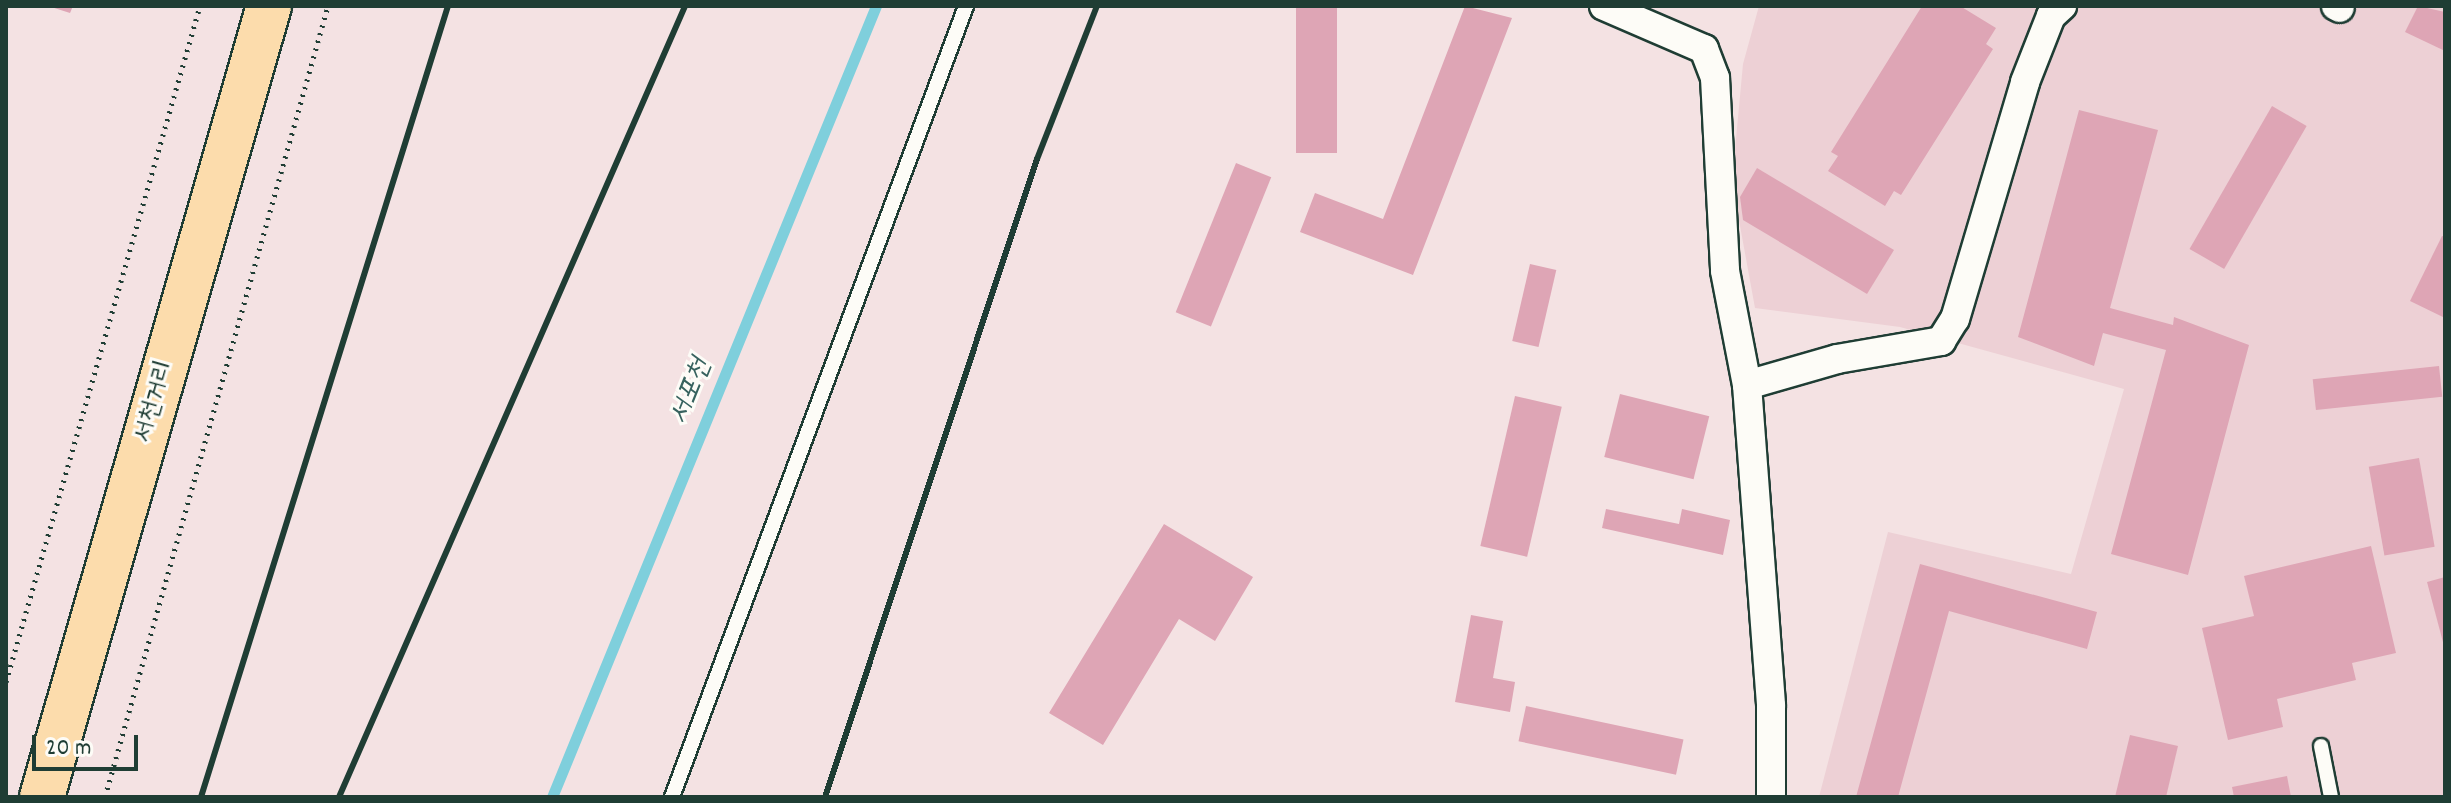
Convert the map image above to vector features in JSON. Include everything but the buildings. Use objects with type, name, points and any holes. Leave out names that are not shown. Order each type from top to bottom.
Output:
[{"type":"main road","name":"서천거리","points":[[42,797],[269,6]]},
{"type":"street","points":[[1604,6],[1704,49],[1715,78],[1725,271],[1747,385],[1771,706],[1771,797]]},
{"type":"street","points":[[1747,385],[1941,341],[1955,319],[2025,82],[2051,16],[2062,6]]},
{"type":"lane","points":[[672,797],[966,6]]},
{"type":"lane","points":[[2321,746],[2331,797]]},
{"type":"path","points":[[6,682],[200,6]]},
{"type":"path","points":[[105,797],[328,6]]},
{"type":"shaded area","points":[[1759,6],[2445,6],[2445,797],[1819,797],[1888,532],[2071,574],[2124,389],[1900,327],[1755,308],[1732,182],[1743,64]]},
{"type":"waterway","name":"서포천","points":[[552,797],[876,6]]},
{"type":"railway","points":[[201,797],[448,6]]},
{"type":"railway","points":[[339,797],[685,6]]},
{"type":"railway","points":[[825,797],[1037,159],[1097,6]]}]
